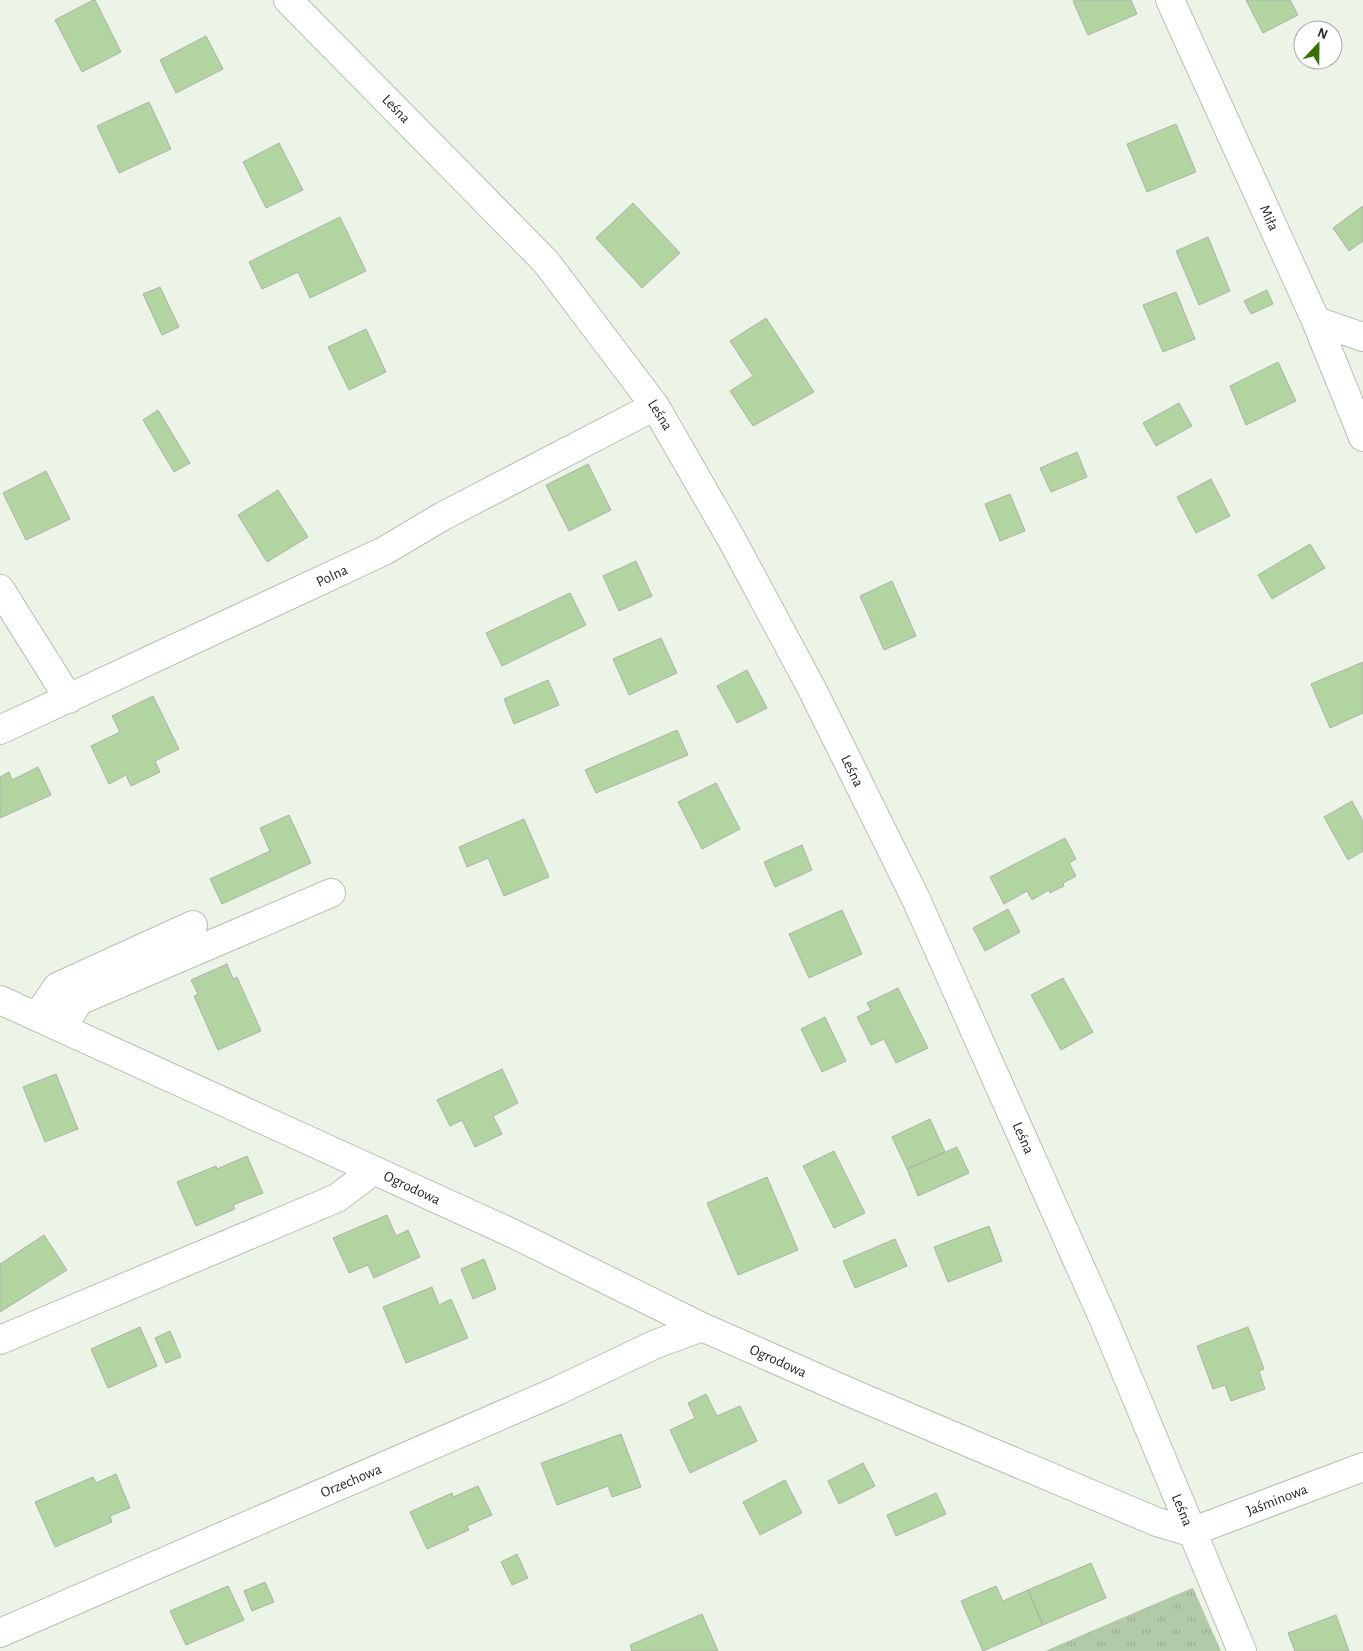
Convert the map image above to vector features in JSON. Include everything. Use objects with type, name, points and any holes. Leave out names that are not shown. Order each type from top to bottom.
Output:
[{"type":"street","name":"Leśna","points":[[288,0],[546,262],[655,406],[732,540],[812,689],[915,897],[1104,1320],[1242,1651]]},
{"type":"street","name":"Miła","points":[[1170,0],[1316,321],[1363,437]]},
{"type":"street","points":[[1316,321],[1363,337]]},
{"type":"street","name":"Polna","points":[[0,730],[384,551],[443,516],[655,406]]},
{"type":"street","points":[[0,589],[69,699]]},
{"type":"street","points":[[62,1028],[79,1001],[331,893]]},
{"type":"street","points":[[37,1017],[57,987],[193,925]]},
{"type":"street","name":"Ogrodowa","points":[[0,1000],[522,1238],[702,1327],[1148,1518],[1191,1532]]},
{"type":"street","name":"Ogrodowa","points":[[0,1340],[337,1198],[374,1170]]},
{"type":"street","name":"Orzechowa","points":[[0,1633],[541,1399],[656,1344],[702,1327]]},
{"type":"street","name":"Jaśminowa","points":[[1191,1532],[1363,1467]]},
{"type":"green space","points":[[1192,1588],[1221,1651],[1045,1651]]},
{"type":"building","points":[[95,0],[121,52],[82,72],[55,20]]},
{"type":"building","points":[[1131,0],[1137,14],[1088,35],[1073,1]]},
{"type":"building","points":[[1246,0],[1290,0],[1298,15],[1263,33]]},
{"type":"building","points":[[206,36],[223,69],[176,93],[160,60]]},
{"type":"building","points":[[149,102],[171,149],[119,173],[97,126]]},
{"type":"building","points":[[1176,124],[1196,172],[1147,192],[1127,144]]},
{"type":"building","points":[[279,143],[303,190],[266,208],[243,162]]},
{"type":"building","points":[[633,203],[680,253],[642,288],[596,238]]},
{"type":"building","points":[[1363,206],[1363,241],[1349,251],[1333,228]]},
{"type":"building","points":[[340,217],[366,271],[310,298],[298,272],[262,289],[249,262]]},
{"type":"building","points":[[1208,237],[1230,291],[1199,305],[1176,251]]},
{"type":"building","points":[[160,287],[179,327],[162,335],[143,294]]},
{"type":"building","points":[[1267,290],[1273,304],[1251,314],[1244,301]]},
{"type":"building","points":[[1176,292],[1195,339],[1163,352],[1143,305]]},
{"type":"building","points":[[766,318],[814,392],[753,426],[730,391],[753,376],[730,341]]},
{"type":"building","points":[[366,329],[386,372],[349,390],[328,347]]},
{"type":"building","points":[[1278,362],[1296,401],[1246,425],[1230,386]]},
{"type":"building","points":[[1179,403],[1192,426],[1156,446],[1143,423]]},
{"type":"building","points":[[158,410],[190,463],[174,472],[143,420]]},
{"type":"building","points":[[1077,452],[1087,477],[1051,492],[1040,468]]},
{"type":"building","points":[[588,464],[611,510],[569,531],[546,485]]},
{"type":"building","points":[[46,471],[70,519],[26,540],[3,493]]},
{"type":"building","points":[[1211,479],[1230,516],[1196,533],[1177,497]]},
{"type":"building","points":[[278,490],[308,537],[267,562],[238,515]]},
{"type":"building","points":[[1010,494],[1025,531],[1000,541],[985,504]]},
{"type":"building","points":[[1310,544],[1325,568],[1272,599],[1258,575]]},
{"type":"building","points":[[636,561],[652,596],[619,611],[603,576]]},
{"type":"building","points":[[892,581],[916,636],[884,650],[860,596]]},
{"type":"building","points":[[570,593],[586,625],[502,666],[486,633]]},
{"type":"building","points":[[661,638],[677,673],[629,695],[613,659]]},
{"type":"building","points":[[1363,662],[1363,713],[1330,728],[1311,684]]},
{"type":"building","points":[[747,670],[767,708],[737,723],[717,686]]},
{"type":"building","points":[[548,680],[559,705],[514,724],[504,699]]},
{"type":"building","points":[[153,696],[179,749],[155,761],[160,772],[131,786],[126,775],[109,784],[91,746],[120,732],[112,716]]},
{"type":"building","points":[[677,730],[688,755],[596,793],[585,770]]},
{"type":"building","points":[[38,767],[51,795],[0,818],[0,777],[9,772],[12,780]]},
{"type":"building","points":[[716,783],[740,829],[702,849],[678,802]]},
{"type":"building","points":[[1352,801],[1363,821],[1363,851],[1348,860],[1324,817]]},
{"type":"building","points":[[289,815],[311,863],[222,904],[210,879],[270,851],[260,828]]},
{"type":"building","points":[[524,819],[549,877],[504,896],[488,858],[467,867],[459,847]]},
{"type":"building","points":[[1065,838],[1076,859],[1069,863],[1076,876],[1063,883],[1064,886],[1050,893],[1049,890],[1032,900],[1027,891],[1004,904],[990,877]]},
{"type":"building","points":[[802,845],[812,870],[775,887],[764,862]]},
{"type":"building","points":[[1008,909],[1020,932],[985,951],[973,928]]},
{"type":"building","points":[[842,910],[862,954],[809,978],[789,934]]},
{"type":"building","points":[[227,964],[233,979],[237,977],[261,1031],[218,1050],[194,996],[198,994],[191,980]]},
{"type":"building","points":[[1063,978],[1093,1032],[1061,1050],[1031,995]]},
{"type":"building","points":[[898,988],[928,1048],[896,1063],[884,1039],[871,1045],[857,1017],[871,1010],[867,1003]]},
{"type":"building","points":[[825,1017],[846,1061],[822,1072],[801,1029]]},
{"type":"building","points":[[502,1069],[518,1103],[493,1116],[502,1134],[475,1147],[462,1120],[450,1126],[437,1100]]},
{"type":"building","points":[[56,1074],[78,1129],[45,1142],[23,1087]]},
{"type":"building","points":[[930,1119],[945,1152],[907,1169],[892,1137]]},
{"type":"building","points":[[957,1147],[969,1173],[918,1196],[907,1169]]},
{"type":"building","points":[[834,1151],[865,1213],[834,1228],[803,1166]]},
{"type":"building","points":[[247,1156],[263,1193],[233,1205],[235,1209],[196,1226],[177,1182],[216,1166],[217,1169]]},
{"type":"building","points":[[767,1177],[798,1250],[738,1275],[707,1203]]},
{"type":"building","points":[[387,1215],[396,1236],[408,1230],[420,1257],[374,1278],[368,1265],[349,1273],[333,1238]]},
{"type":"building","points":[[989,1226],[1002,1261],[948,1282],[934,1247]]},
{"type":"building","points":[[44,1235],[67,1270],[0,1312],[0,1264]]},
{"type":"building","points":[[895,1239],[907,1266],[855,1288],[843,1261]]},
{"type":"building","points":[[484,1259],[496,1289],[473,1299],[461,1269]]},
{"type":"building","points":[[432,1287],[439,1305],[451,1299],[468,1338],[406,1363],[383,1307]]},
{"type":"building","points":[[140,1327],[157,1366],[108,1388],[91,1349]]},
{"type":"building","points":[[1248,1327],[1264,1369],[1259,1371],[1265,1389],[1231,1401],[1225,1385],[1213,1389],[1197,1346]]},
{"type":"building","points":[[170,1331],[181,1357],[166,1363],[155,1338]]},
{"type":"building","points":[[706,1394],[717,1416],[740,1406],[757,1441],[690,1473],[670,1430],[695,1418],[688,1403]]},
{"type":"building","points":[[621,1434],[641,1487],[612,1497],[608,1486],[557,1505],[541,1463]]},
{"type":"building","points":[[863,1463],[875,1486],[839,1504],[828,1481]]},
{"type":"building","points":[[116,1474],[130,1508],[110,1516],[112,1522],[55,1547],[35,1502],[93,1477],[96,1483]]},
{"type":"building","points":[[785,1480],[802,1513],[760,1535],[743,1502]]},
{"type":"building","points":[[478,1486],[492,1515],[467,1526],[469,1530],[427,1549],[410,1512],[452,1493],[453,1497]]},
{"type":"building","points":[[936,1493],[946,1514],[896,1536],[887,1515]]},
{"type":"building","points":[[517,1554],[528,1578],[512,1585],[501,1562]]},
{"type":"building","points":[[1091,1563],[1106,1598],[1043,1625],[1028,1590]]},
{"type":"building","points":[[265,1582],[274,1602],[252,1611],[244,1591]]},
{"type":"building","points":[[228,1586],[244,1620],[186,1645],[170,1611]]},
{"type":"building","points":[[996,1586],[1003,1601],[1028,1590],[1043,1625],[983,1651],[961,1601]]},
{"type":"building","points":[[702,1614],[718,1651],[632,1651],[630,1645]]},
{"type":"building","points":[[1336,1615],[1349,1651],[1295,1651],[1288,1633]]}]
